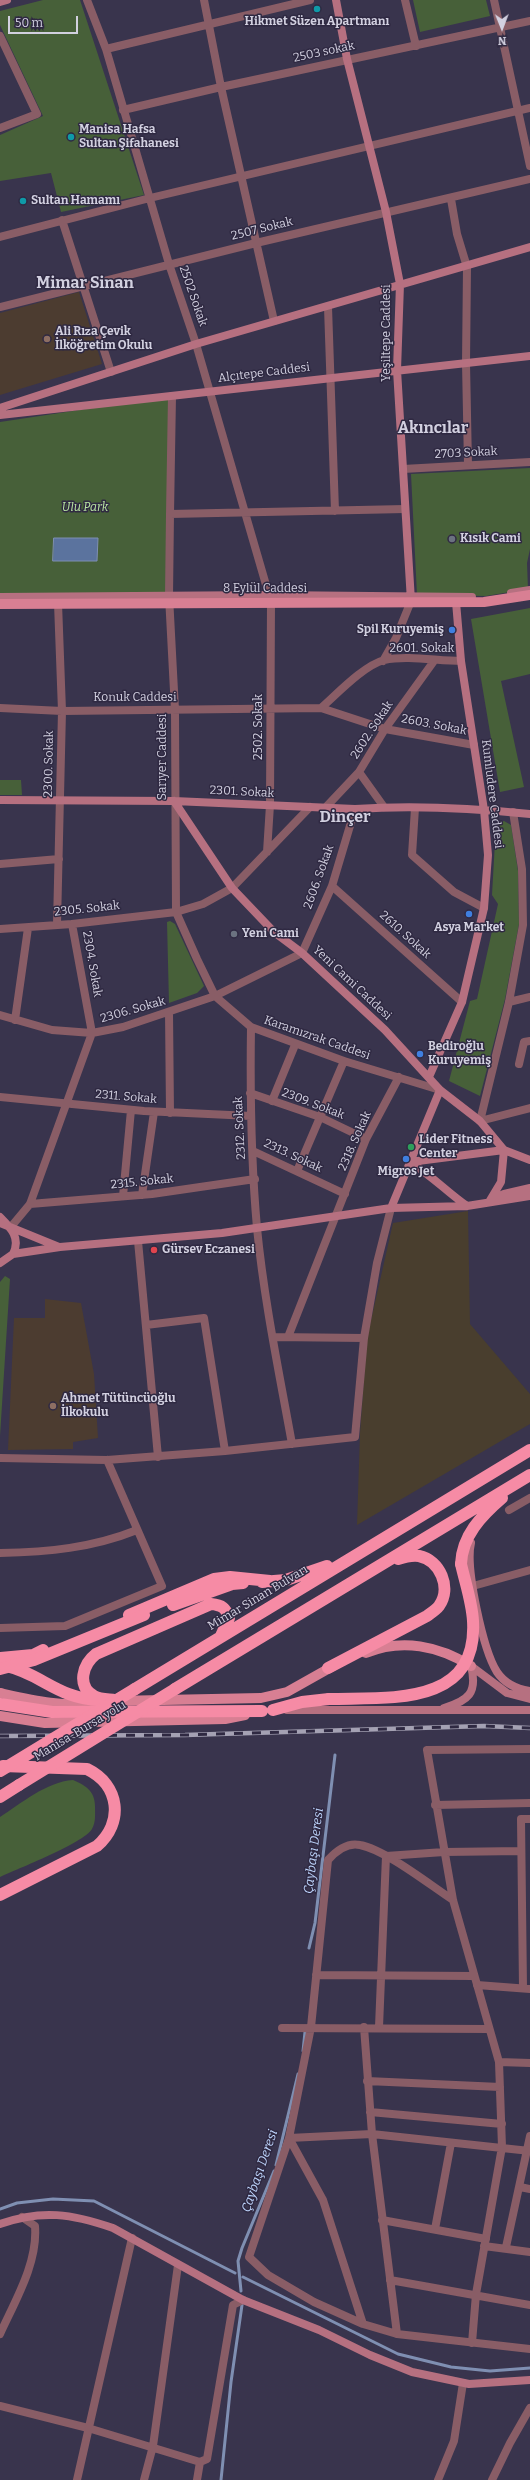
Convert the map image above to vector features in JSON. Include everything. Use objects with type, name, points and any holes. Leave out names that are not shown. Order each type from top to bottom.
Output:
[{"type":"highway","name":"Mimar Sinan Bulvarı","points":[[0,1771],[530,1450]]},
{"type":"highway","points":[[0,1704],[52,1712],[268,1711],[302,1702],[329,1699],[410,1696],[430,1692],[448,1682],[466,1660],[472,1633],[473,1620],[461,1564],[462,1550],[465,1540],[484,1516],[528,1476]]},
{"type":"highway","name":"Manisa-Bursa yolu","points":[[0,1797],[175,1689],[528,1476]]},
{"type":"highway","points":[[328,1668],[427,1616],[439,1606],[444,1584],[441,1572],[432,1561],[419,1556],[389,1561]]},
{"type":"highway","points":[[0,1669],[34,1660],[144,1615],[232,1584],[286,1580],[351,1558]]},
{"type":"highway","points":[[0,1658],[33,1655],[214,1579],[230,1577],[270,1581]]},
{"type":"highway","points":[[119,1700],[94,1697],[86,1690],[83,1682],[84,1669],[96,1654],[211,1604],[220,1605],[226,1610],[229,1618],[220,1638]]},
{"type":"highway","points":[[0,1664],[20,1669],[65,1694],[85,1700],[119,1700]]},
{"type":"highway","points":[[0,1766],[87,1769],[96,1773],[110,1789],[115,1811],[112,1830],[107,1838],[97,1846],[0,1895]]},
{"type":"main road","points":[[0,2],[7,0]]},
{"type":"main road","name":"Yeşiltepe Caddesi","points":[[336,0],[347,59],[386,212],[400,284],[397,370],[411,599]]},
{"type":"main road","points":[[0,408],[196,344],[328,307],[400,284],[467,267],[530,247]]},
{"type":"main road","name":"Alçıtepe Caddesi","points":[[0,415],[530,356]]},
{"type":"main road","points":[[411,599],[486,598],[530,590]]},
{"type":"main road","name":"8 Eylül Caddesi","points":[[0,604],[169,599],[411,599],[484,602],[530,595]]},
{"type":"main road","points":[[0,597],[169,599]]},
{"type":"main road","name":"Kumludere Caddesi","points":[[429,1077],[462,1002],[484,908],[488,855],[484,810],[461,661],[456,602]]},
{"type":"main road","name":"2301. Sokak","points":[[0,800],[174,801],[354,809],[384,807],[484,810],[530,814]]},
{"type":"main road","name":"Yeni Cami Caddesi","points":[[174,801],[232,888],[274,932],[302,953],[385,1030],[440,1090],[480,1121],[504,1150]]},
{"type":"main road","points":[[391,1208],[440,1090]]},
{"type":"main road","points":[[410,1162],[504,1150],[530,1160]]},
{"type":"main road","points":[[489,1202],[501,1182],[504,1150]]},
{"type":"main road","points":[[410,1162],[430,1174],[446,1192],[466,1206]]},
{"type":"main road","points":[[489,1202],[504,1194],[530,1188]]},
{"type":"main road","points":[[0,1263],[13,1254],[60,1247],[138,1241],[257,1228],[391,1208],[466,1206],[530,1196]]},
{"type":"main road","points":[[0,1217],[10,1228],[17,1243],[13,1254]]},
{"type":"main road","points":[[0,1223],[60,1247]]},
{"type":"main road","points":[[484,1516],[472,1540],[469,1554],[473,1586],[488,1652],[497,1671],[506,1682],[517,1690],[530,1691]]},
{"type":"main road","points":[[0,1693],[40,1702],[71,1706],[119,1700],[261,1698],[287,1692],[328,1668],[376,1649],[400,1644],[442,1651],[471,1666],[507,1693],[530,1699]]},
{"type":"main road","points":[[432,1711],[460,1703],[467,1698],[474,1681],[471,1666]]},
{"type":"main road","points":[[0,1716],[45,1723],[225,1718],[268,1711],[334,1709],[432,1711],[530,1710]]},
{"type":"main road","points":[[0,2224],[37,2214],[64,2214],[113,2228],[243,2300],[319,2330],[370,2355],[412,2372],[463,2383],[512,2383],[530,2380]]},
{"type":"street","name":"2502 Sokak","points":[[87,0],[106,49],[169,264],[196,344],[270,599]]},
{"type":"street","points":[[204,0],[221,87],[274,321]]},
{"type":"street","points":[[106,49],[310,0]]},
{"type":"street","points":[[405,0],[416,46]]},
{"type":"street","points":[[494,0],[518,111],[526,134],[530,166]]},
{"type":"street","name":"2503 sokak","points":[[123,110],[347,59],[416,46],[530,21]]},
{"type":"street","points":[[0,36],[37,114],[0,128]]},
{"type":"street","points":[[0,237],[150,198],[530,108]]},
{"type":"street","name":"2507 Sokak","points":[[0,307],[169,264],[386,212],[451,199],[530,179]]},
{"type":"street","points":[[451,199],[457,234],[467,267],[466,363],[468,465]]},
{"type":"street","points":[[62,220],[111,372]]},
{"type":"street","points":[[328,307],[335,511]]},
{"type":"street","name":"Sarıyer Caddesi","points":[[172,396],[169,599],[175,710],[174,801],[176,912]]},
{"type":"street","name":"2703 Sokak","points":[[403,469],[530,462]]},
{"type":"street","points":[[170,514],[406,509]]},
{"type":"street","name":"2502. Sokak","points":[[267,852],[270,805],[270,599]]},
{"type":"street","points":[[321,708],[358,676],[383,661],[396,638],[411,599]]},
{"type":"street","name":"2300. Sokak","points":[[57,924],[62,710],[58,603]]},
{"type":"street","name":"2601. Sokak","points":[[383,661],[398,659],[461,661]]},
{"type":"street","name":"2602. Sokak","points":[[326,808],[359,772],[385,729],[434,660]]},
{"type":"street","name":"Konuk Caddesi","points":[[0,708],[62,710],[175,710],[321,708]]},
{"type":"street","name":"2603. Sokak","points":[[321,708],[385,729],[474,745]]},
{"type":"street","points":[[359,772],[384,807]]},
{"type":"street","name":"2305. Sokak","points":[[0,929],[72,924],[176,912],[202,904],[232,888],[310,807]]},
{"type":"street","points":[[415,808],[412,855],[454,892],[484,908]]},
{"type":"street","name":"2606. Sokak","points":[[302,953],[332,886],[354,809]]},
{"type":"street","points":[[513,812],[522,868],[526,924],[480,1121],[530,1108]]},
{"type":"street","points":[[0,864],[59,859]]},
{"type":"street","name":"2610. Sokak","points":[[332,886],[462,1002]]},
{"type":"street","name":"Karamızrak Caddesi","points":[[176,912],[215,996],[251,1027],[295,1045],[440,1090]]},
{"type":"street","name":"2304. Sokak","points":[[72,924],[92,1033]]},
{"type":"street","points":[[15,1020],[28,928]]},
{"type":"street","name":"2306. Sokak","points":[[30,1204],[92,1033],[122,1027],[215,996],[302,953]]},
{"type":"street","points":[[509,1002],[530,997]]},
{"type":"street","points":[[169,1012],[170,1113]]},
{"type":"street","points":[[0,1015],[52,1030],[92,1033]]},
{"type":"street","name":"2312. Sokak","points":[[251,1027],[250,1093],[257,1228],[273,1337],[292,1444]]},
{"type":"street","points":[[519,1064],[524,1042],[530,1041]]},
{"type":"street","points":[[272,1101],[295,1045]]},
{"type":"street","points":[[297,1170],[344,1061]]},
{"type":"street","name":"2318. Sokak","points":[[288,1337],[366,1139],[399,1077]]},
{"type":"street","name":"2309. Sokak","points":[[250,1093],[320,1117],[366,1139]]},
{"type":"street","name":"2311. Sokak","points":[[0,1097],[154,1112],[251,1116]]},
{"type":"street","points":[[123,1196],[131,1110]]},
{"type":"street","points":[[142,1195],[154,1112]]},
{"type":"street","name":"2313. Sokak","points":[[253,1151],[297,1170],[345,1194]]},
{"type":"street","name":"2315. Sokak","points":[[30,1204],[142,1195],[255,1179]]},
{"type":"street","points":[[10,1228],[30,1204]]},
{"type":"street","points":[[0,1458],[107,1460],[158,1457],[355,1437],[364,1338],[377,1263],[391,1208]]},
{"type":"street","points":[[138,1241],[158,1457]]},
{"type":"street","points":[[146,1325],[204,1318],[225,1451]]},
{"type":"street","points":[[273,1337],[364,1338]]},
{"type":"street","points":[[0,1628],[65,1626],[162,1586],[107,1460]]},
{"type":"street","points":[[510,1510],[530,1498]]},
{"type":"street","points":[[0,1553],[66,1550],[106,1542],[137,1530]]},
{"type":"street","points":[[473,1586],[530,1570]]},
{"type":"street","points":[[472,2344],[476,2294],[502,2147],[499,2062],[453,1900],[435,1805],[427,1750],[530,1749]]},
{"type":"street","points":[[435,1805],[530,1803]]},
{"type":"street","points":[[477,1985],[527,1988],[521,1820],[530,1820]]},
{"type":"street","points":[[453,1900],[386,1856],[360,1845],[350,1845],[335,1852],[328,1860],[311,2027],[289,2138],[249,2257],[268,2275],[314,2302],[363,2324],[397,2334],[472,2344],[530,2349]]},
{"type":"street","points":[[386,1856],[444,1852],[521,1851]]},
{"type":"street","points":[[379,2027],[386,1856]]},
{"type":"street","points":[[316,1975],[474,1976]]},
{"type":"street","points":[[364,2027],[372,2134],[397,2334]]},
{"type":"street","points":[[282,2028],[379,2027],[489,2029]]},
{"type":"street","points":[[499,2062],[530,2063]]},
{"type":"street","points":[[367,2081],[500,2087]]},
{"type":"street","points":[[370,2112],[502,2124]]},
{"type":"street","points":[[289,2138],[372,2134],[529,2151]]},
{"type":"street","points":[[506,2247],[529,2151],[530,2136]]},
{"type":"street","points":[[289,2138],[322,2200],[363,2324]]},
{"type":"street","points":[[435,2229],[451,2143]]},
{"type":"street","points":[[520,2187],[530,2189]]},
{"type":"street","points":[[0,2334],[17,2298],[37,2243],[35,2226],[22,2217]]},
{"type":"street","points":[[382,2220],[435,2229],[530,2252]]},
{"type":"street","points":[[78,2480],[88,2428],[132,2238]]},
{"type":"street","points":[[144,2480],[153,2446],[178,2265]]},
{"type":"street","points":[[390,2280],[476,2294],[530,2305]]},
{"type":"street","points":[[0,2406],[153,2446],[200,2462],[207,2460],[233,2305],[243,2300]]},
{"type":"street","points":[[438,2480],[443,2473],[454,2440],[463,2383]]},
{"type":"street","points":[[492,2480],[510,2442],[530,2408]]},
{"type":"street","points":[[197,2480],[200,2462]]},
{"type":"shaded area","name":"Ali Rıza Çevik İlköğretim Okulu","points":[[79,292],[102,364],[0,395],[0,313]]},
{"type":"shaded area","points":[[468,1211],[470,1324],[530,1394],[530,1424],[357,1525],[360,1433],[367,1338],[393,1223]]},
{"type":"shaded area","name":"Ahmet Tütüncüoğlu İlkokulu","points":[[45,1299],[81,1303],[94,1374],[98,1438],[73,1442],[73,1449],[8,1450],[14,1318],[45,1318]]},
{"type":"green space","points":[[43,0],[80,0],[144,195],[61,212],[51,173],[0,181],[0,135],[43,116],[0,25],[0,11]]},
{"type":"green space","points":[[413,0],[486,0],[490,16],[420,32]]},
{"type":"green space","name":"Ulu Park","points":[[172,396],[168,594],[0,594],[0,422]]},
{"type":"green space","points":[[530,468],[530,549],[527,563],[528,589],[486,596],[417,595],[411,474]]},
{"type":"green space","points":[[530,608],[530,674],[501,681],[524,787],[500,792],[471,619]]},
{"type":"green space","points":[[0,780],[21,780],[22,795],[0,795]]},
{"type":"green space","points":[[504,821],[511,825],[518,871],[519,924],[505,999],[480,1096],[449,1081],[470,1001],[477,999],[498,904],[492,895],[496,824]]},
{"type":"green space","points":[[170,921],[175,924],[204,986],[197,993],[169,1003],[167,922]]},
{"type":"green space","points":[[5,1276],[10,1279],[0,1436],[0,1282]]},
{"type":"green space","points":[[73,1780],[85,1786],[91,1792],[95,1801],[95,1818],[92,1829],[86,1835],[64,1848],[0,1877],[0,1817],[44,1789]]},
{"type":"water","points":[[54,538],[98,538],[97,561],[53,561]]},
{"type":"waterway","name":"Çaybaşı Deresi","points":[[309,1948],[315,1923],[335,1755]]},
{"type":"waterway","name":"Çaybaşı Deresi","points":[[303,2051],[305,2032]]},
{"type":"waterway","name":"Çaybaşı Deresi","points":[[276,2165],[298,2074]]},
{"type":"waterway","name":"Çaybaşı Deresi","points":[[241,2291],[238,2261],[274,2171]]},
{"type":"waterway","points":[[0,2209],[17,2203],[53,2199],[94,2201],[235,2273]]},
{"type":"waterway","points":[[243,2277],[398,2354],[451,2367],[490,2371],[530,2368]]},
{"type":"waterway","name":"Çaybaşı Deresi","points":[[221,2480],[231,2382],[242,2305]]},
{"type":"railway","points":[[0,1736],[185,1735],[484,1726],[530,1728]]},
{"type":"place","name":"Hikmet Süzen Apartmanı","points":[[317,9]]},
{"type":"place","name":"Manisa Hafsa Sultan Şifahanesi","points":[[71,137]]},
{"type":"place","name":"Sultan Hamamı","points":[[23,201]]},
{"type":"place","name":"Ali Rıza Çevik İlköğretim Okulu","points":[[47,339]]},
{"type":"place","name":"Kısık Cami","points":[[452,539]]},
{"type":"place","name":"Spil Kuruyemiş","points":[[452,630]]},
{"type":"place","name":"Asya Market","points":[[469,914]]},
{"type":"place","name":"Yeni Cami","points":[[234,934]]},
{"type":"place","name":"Bediroğlu Kuruyemiş","points":[[420,1054]]},
{"type":"place","name":"Lider Fitness Center","points":[[411,1147]]},
{"type":"place","name":"Migros Jet","points":[[406,1159]]},
{"type":"place","name":"Gürsev Eczanesi","points":[[154,1250]]},
{"type":"place","name":"Ahmet Tütüncüoğlu İlkokulu","points":[[53,1406]]},
{"type":"district","name":"Mimar Sinan","points":[[85,284]]},
{"type":"district","name":"Akıncılar","points":[[433,429]]},
{"type":"district","name":"Dinçer","points":[[345,818]]}]
